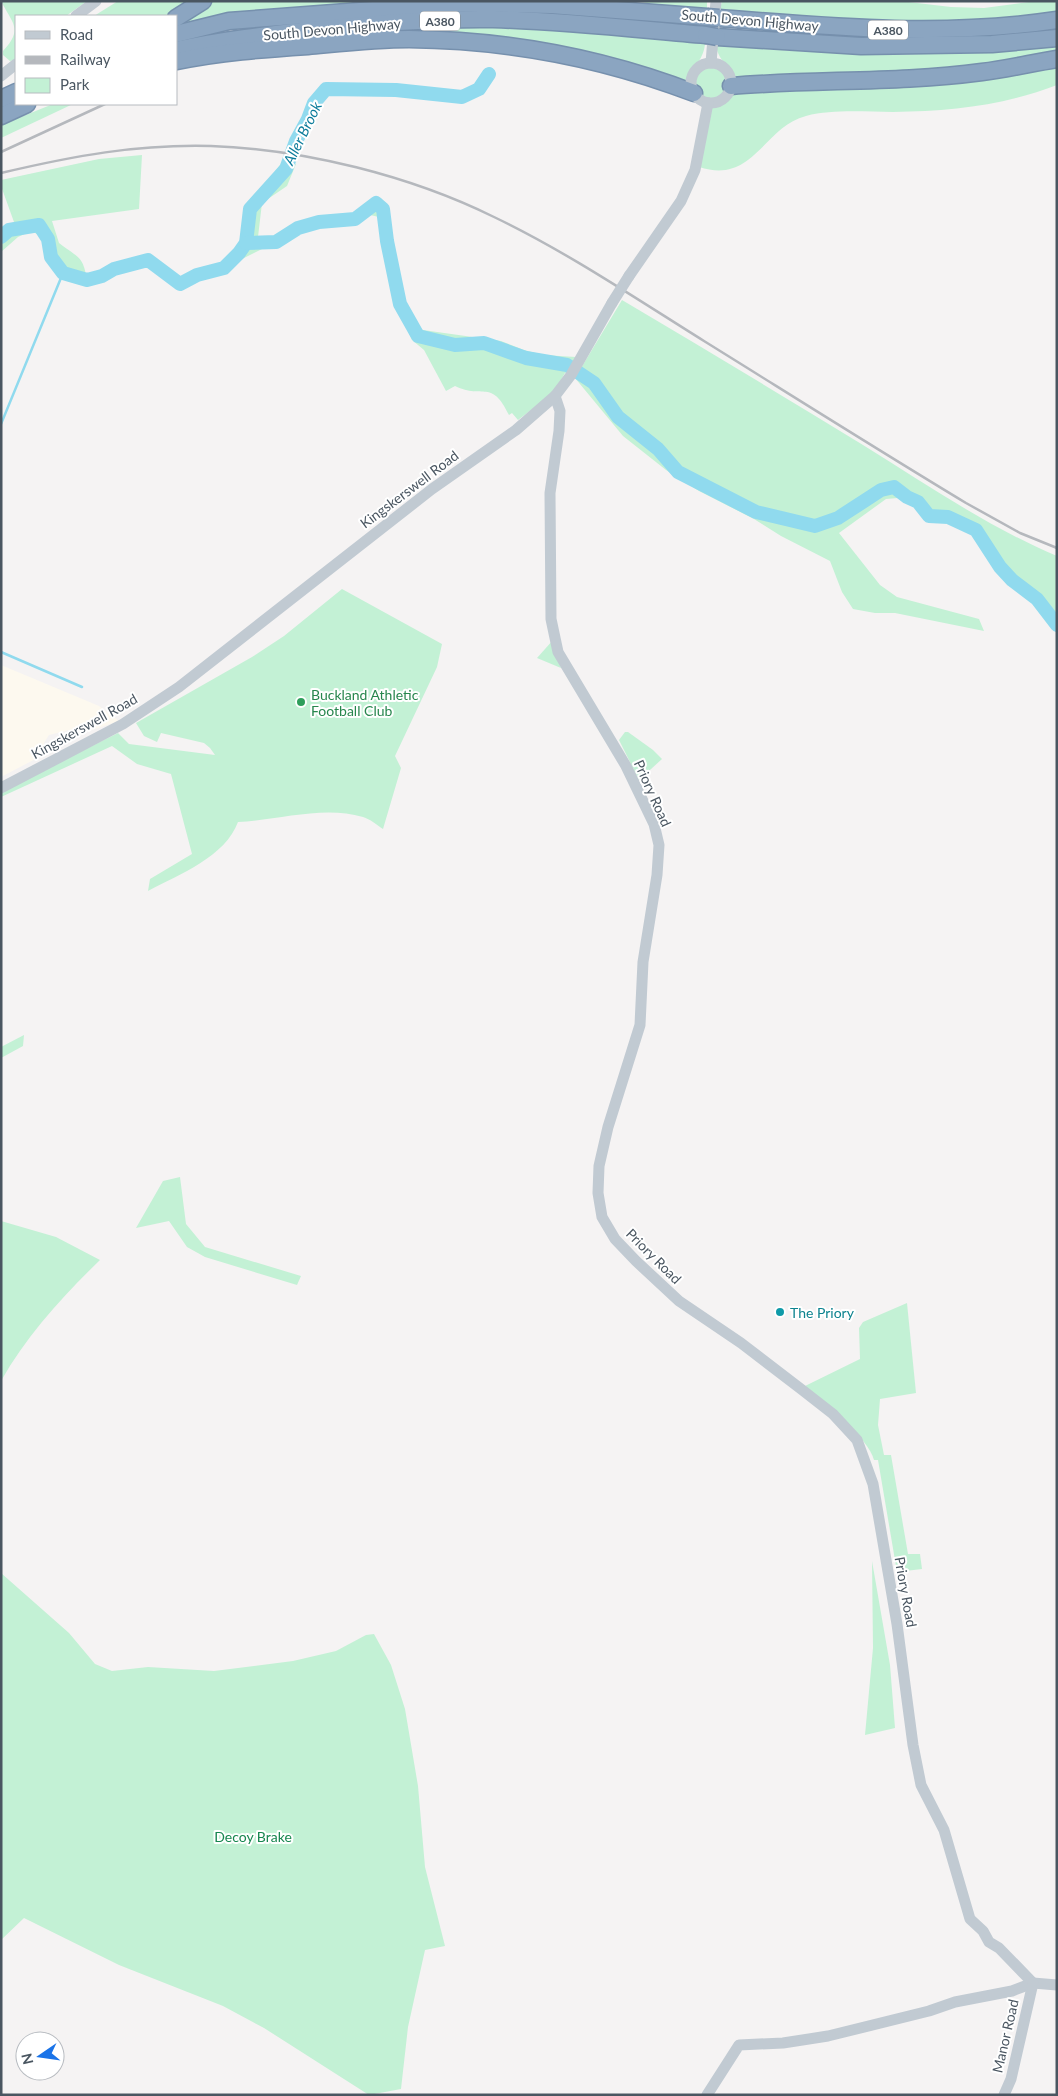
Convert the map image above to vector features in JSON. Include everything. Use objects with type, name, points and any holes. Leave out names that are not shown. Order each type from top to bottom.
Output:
[{"type":"highway","points":[[178,17],[203,1]]},
{"type":"highway","name":"A380","points":[[588,1],[613,9]]},
{"type":"highway","name":"South Devon Highway","points":[[178,33],[229,20],[465,3],[613,9],[877,30],[942,30],[1057,20]]},
{"type":"highway","name":"South Devon Highway","points":[[178,50],[213,42],[340,27],[492,19],[861,46],[992,44],[1057,38]]},
{"type":"highway","name":"A380","points":[[178,62],[215,53],[408,39],[491,43],[583,59],[651,76],[694,93]]},
{"type":"highway","points":[[731,86],[982,72],[1057,59]]},
{"type":"highway","points":[[1,99],[15,92]]},
{"type":"highway","points":[[1,116],[25,105]]},
{"type":"street","points":[[77,15],[96,1]]},
{"type":"street","points":[[711,63],[716,1]]},
{"type":"street","points":[[711,63],[721,66],[726,70],[731,80],[731,86],[726,97],[722,100],[708,103],[698,98],[694,93],[691,80],[693,74],[703,65],[711,63]]},
{"type":"street","points":[[1,76],[15,65]]},
{"type":"street","name":"Kingskerswell Road","points":[[1,788],[123,724],[179,686],[432,490],[516,430],[555,396],[571,375],[612,303],[681,201],[695,170],[708,103]]},
{"type":"street","name":"Priory Road","points":[[555,396],[560,411],[550,493],[551,618],[558,652],[626,766],[654,824],[659,845],[657,875],[643,962],[640,1025],[608,1127],[599,1166],[598,1194],[602,1217],[615,1239],[679,1301],[734,1338],[833,1414],[857,1440],[874,1484],[897,1624],[913,1745],[921,1785],[944,1830],[970,1919],[983,1931],[990,1942],[999,1948],[1033,1983]]},
{"type":"street","points":[[707,2095],[739,2045],[783,2043],[846,2033],[955,2002],[1012,1992],[1033,1983],[1057,1985]]},
{"type":"street","name":"Manor Road","points":[[1004,2095],[1011,2079],[1033,1983]]},
{"type":"shaded area","points":[[1,665],[99,706],[119,721],[77,735],[69,730],[49,735],[44,743],[45,754],[1,777]]},
{"type":"green space","points":[[1,1],[87,1],[67,15],[15,15],[15,60],[10,61],[3,55],[3,51],[13,37],[14,26]]},
{"type":"green space","points":[[118,1],[196,1],[173,15],[96,15]]},
{"type":"green space","points":[[209,1],[422,1],[178,30],[181,19]]},
{"type":"green space","points":[[637,1],[707,1],[707,12],[686,11]]},
{"type":"green space","points":[[722,1],[900,1],[951,7],[984,8],[1036,1],[1057,1],[1057,16],[941,25],[719,13]]},
{"type":"green space","points":[[492,25],[561,28],[705,44],[702,56],[692,73],[689,83],[492,38],[310,34]]},
{"type":"green space","points":[[716,45],[816,52],[917,54],[993,51],[1057,45],[1057,55],[966,69],[736,81],[719,56]]},
{"type":"green space","points":[[1057,63],[1057,85],[1037,92],[996,103],[956,109],[838,112],[806,116],[791,122],[779,131],[746,162],[733,168],[718,170],[699,167],[712,108],[728,101],[734,89]]},
{"type":"green space","points":[[712,67],[723,72],[728,83],[723,94],[712,99],[701,94],[696,83],[701,72]]},
{"type":"green space","points":[[51,105],[71,105],[1,138],[1,125]]},
{"type":"green space","points":[[142,155],[139,209],[52,221],[59,243],[79,258],[84,266],[87,280],[71,282],[60,276],[52,264],[43,237],[31,231],[18,237],[1,252],[1,229],[14,222],[1,186],[1,180],[99,159]]},
{"type":"green space","points":[[282,162],[296,164],[287,186],[262,203],[258,237],[276,242],[224,268],[241,241],[246,212]]},
{"type":"green space","points":[[376,197],[381,198],[386,206],[390,240],[403,296],[414,324],[423,330],[501,341],[543,355],[576,357],[571,368],[565,373],[555,390],[518,420],[512,413],[509,415],[503,404],[492,393],[465,390],[455,386],[446,391],[424,350],[412,340],[394,301],[379,217],[370,215],[355,219]]},
{"type":"green space","points":[[622,300],[958,504],[1006,532],[1057,556],[1057,625],[1037,599],[1012,580],[1000,567],[976,530],[948,518],[929,516],[898,498],[886,499],[839,533],[880,585],[897,597],[979,619],[984,631],[895,613],[875,613],[853,609],[842,592],[830,561],[699,491],[666,470],[623,436],[575,378]]},
{"type":"green space","name":"Buckland Athletic Football Club","points":[[342,589],[442,644],[437,667],[395,756],[401,768],[383,829],[363,817],[333,812],[238,822],[232,834],[212,855],[187,871],[148,891],[150,879],[192,854],[171,774],[137,764],[112,746],[1,797],[1,792],[9,787],[118,733],[129,744],[215,755],[204,743],[161,733],[157,742],[144,736],[136,723],[252,657],[284,636]]},
{"type":"green space","points":[[553,640],[561,668],[537,658]]},
{"type":"green space","points":[[625,732],[628,732],[653,750],[662,759],[639,780],[619,740]]},
{"type":"green space","points":[[24,1035],[23,1046],[1,1058],[1,1047]]},
{"type":"green space","points":[[180,1177],[186,1224],[205,1247],[301,1276],[297,1285],[205,1257],[187,1247],[169,1221],[136,1228],[163,1181]]},
{"type":"green space","points":[[1,1221],[56,1237],[100,1260],[46,1317],[22,1348],[1,1381]]},
{"type":"green space","points":[[907,1303],[916,1393],[880,1399],[878,1425],[884,1455],[891,1455],[908,1554],[920,1554],[922,1569],[897,1572],[878,1460],[874,1460],[870,1451],[855,1431],[805,1386],[860,1359],[859,1328],[863,1322]]},
{"type":"green space","points":[[872,1561],[890,1665],[895,1728],[865,1735],[873,1648]]},
{"type":"green space","name":"Decoy Brake","points":[[1,1573],[69,1633],[95,1664],[112,1671],[148,1667],[214,1671],[293,1661],[336,1651],[366,1635],[374,1634],[391,1665],[405,1709],[418,1786],[425,1867],[445,1946],[425,1950],[408,2027],[401,2089],[369,2095],[264,2028],[223,2006],[119,1965],[24,1918],[1,1940]]},
{"type":"waterway","name":"Aller Brook","points":[[1,237],[9,230],[39,225],[48,239],[51,257],[63,273],[87,280],[102,276],[114,269],[148,260],[180,284],[197,275],[224,268],[239,253],[246,243],[250,209],[286,169],[296,141],[314,103],[326,89],[396,90],[462,97],[479,89],[489,74]]},
{"type":"waterway","points":[[246,243],[276,242],[298,228],[319,222],[355,219],[376,203],[383,209],[387,241],[400,304],[418,336],[455,345],[484,343],[526,358],[567,365],[594,383],[618,417],[658,449],[678,472],[756,512],[815,526],[838,518],[881,490],[894,487],[907,497],[918,502],[929,516],[948,517],[976,530],[1000,567],[1012,580],[1037,599],[1057,625]]},
{"type":"waterway","points":[[1,424],[63,273]]},
{"type":"waterway","points":[[1,652],[82,687]]},
{"type":"railway","points":[[1,152],[103,105]]},
{"type":"railway","points":[[1,173],[105,152],[157,147],[211,146],[246,148],[320,159],[393,177],[428,189],[462,202],[548,245],[966,503],[1020,533],[1057,548]]},
{"type":"place","name":"Buckland Athletic Football Club","points":[[301,702]]},
{"type":"place","name":"The Priory","points":[[780,1312]]}]
